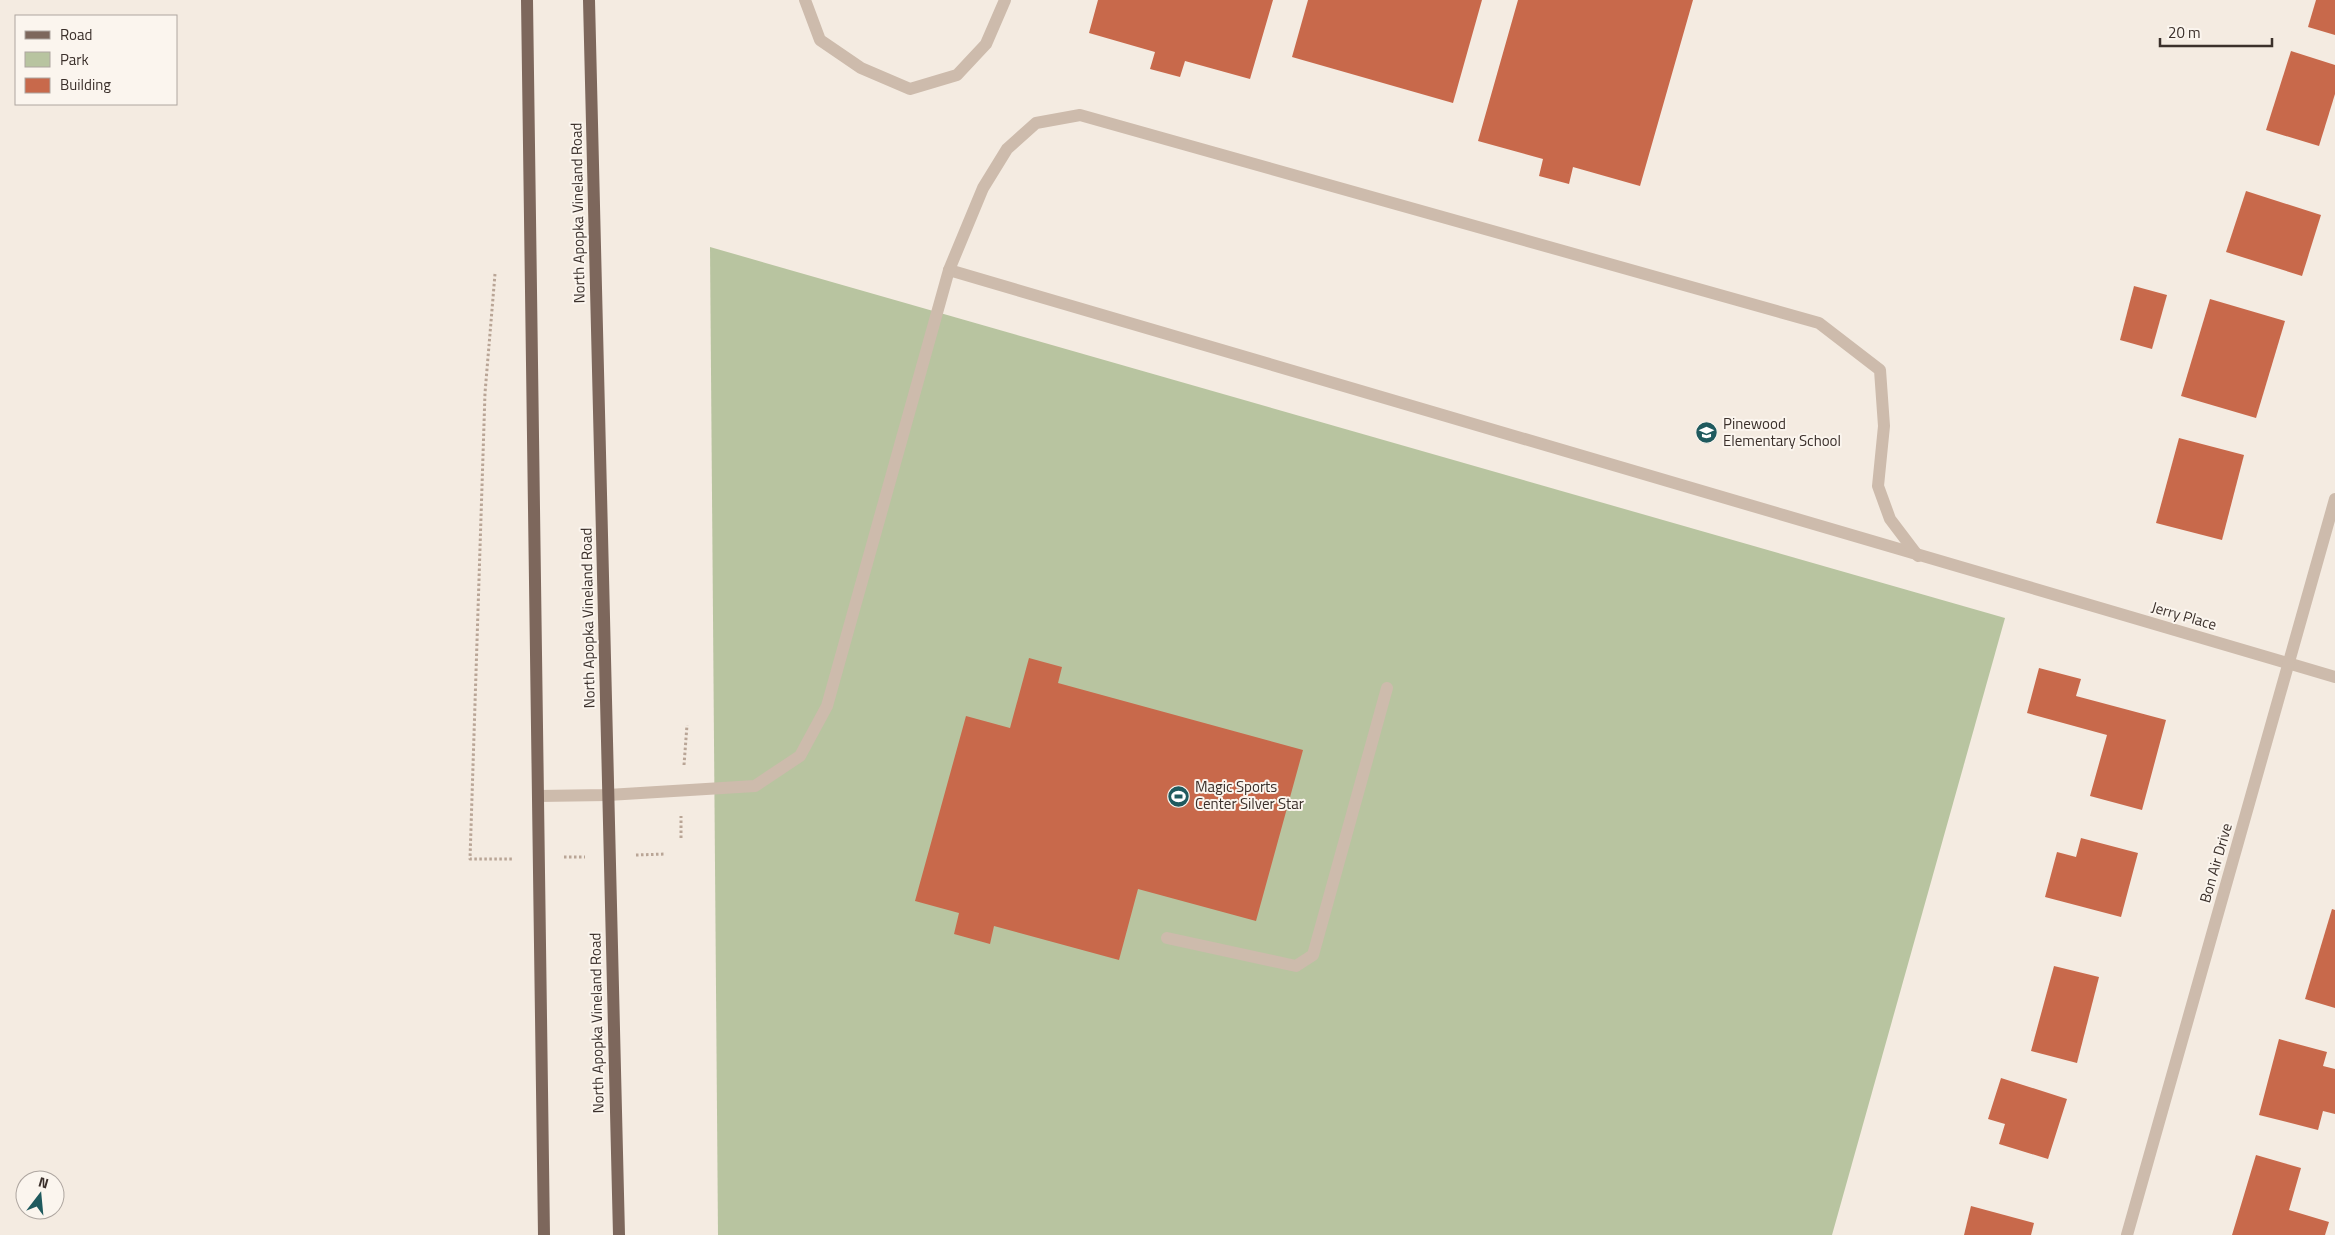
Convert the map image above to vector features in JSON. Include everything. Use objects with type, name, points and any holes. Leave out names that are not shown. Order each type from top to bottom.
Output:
[{"type":"main road","points":[[527,0],[544,1235]]},
{"type":"main road","name":"North Apopka Vineland Road","points":[[589,0],[619,1235]]},
{"type":"street","points":[[805,0],[820,40],[862,68],[910,89],[957,75],[986,44],[1005,0]]},
{"type":"street","points":[[538,796],[608,795],[755,786],[800,756],[828,706],[950,270],[983,188],[1007,149],[1036,123],[1080,115],[1819,323],[1880,370],[1884,426],[1878,486],[1890,519],[1918,556]]},
{"type":"street","name":"Jerry Place","points":[[950,270],[2023,587],[2335,677]]},
{"type":"street","name":"Bon Air Drive","points":[[2127,1235],[2335,499]]},
{"type":"street","points":[[1167,938],[1296,966],[1313,955],[1387,688]]},
{"type":"path","points":[[496,274],[485,392],[470,859],[514,859]]},
{"type":"path","points":[[686,731],[687,725]]},
{"type":"green space","points":[[710,247],[2005,618],[1832,1235],[718,1235]]},
{"type":"building","points":[[1098,0],[1273,0],[1250,79],[1185,61],[1180,77],[1150,69],[1155,52],[1089,33]]},
{"type":"building","points":[[1308,0],[1482,0],[1453,103],[1292,57]]},
{"type":"building","points":[[1518,0],[1693,0],[1640,186],[1573,167],[1569,184],[1539,176],[1543,159],[1478,141]]},
{"type":"building","points":[[2316,0],[2335,0],[2335,35],[2308,27]]},
{"type":"building","points":[[2291,51],[2335,65],[2335,94],[2319,146],[2266,130]]},
{"type":"building","points":[[2246,191],[2321,215],[2302,276],[2226,252]]},
{"type":"building","points":[[2134,286],[2167,295],[2152,349],[2120,340]]},
{"type":"building","points":[[2210,299],[2285,321],[2256,418],[2181,396]]},
{"type":"building","points":[[2179,438],[2244,455],[2222,540],[2156,523]]},
{"type":"building","points":[[1029,658],[1062,667],[1058,683],[1303,750],[1256,921],[1138,889],[1119,960],[994,926],[990,944],[954,934],[959,913],[915,901],[966,716],[1010,728]]},
{"type":"building","points":[[2039,668],[2081,679],[2076,696],[2166,720],[2142,810],[2090,796],[2107,735],[2027,713]]},
{"type":"building","points":[[2081,838],[2138,853],[2121,917],[2045,897],[2057,852],[2076,857]]},
{"type":"building","points":[[2332,909],[2335,910],[2335,1008],[2305,999]]},
{"type":"building","points":[[2054,966],[2099,977],[2077,1063],[2031,1051]]},
{"type":"building","points":[[2279,1039],[2327,1052],[2323,1066],[2335,1069],[2335,1114],[2323,1111],[2318,1130],[2259,1115]]},
{"type":"building","points":[[2001,1078],[2067,1099],[2048,1159],[1999,1144],[2005,1124],[1988,1119]]},
{"type":"building","points":[[2256,1155],[2301,1168],[2289,1210],[2329,1222],[2325,1235],[2232,1235]]},
{"type":"building","points":[[1971,1206],[2034,1223],[2031,1235],[1964,1235]]},
{"type":"place","name":"Pinewood Elementary School","points":[[1707,433]]},
{"type":"place","name":"Magic Sports Center Silver Star","points":[[1179,796]]}]
